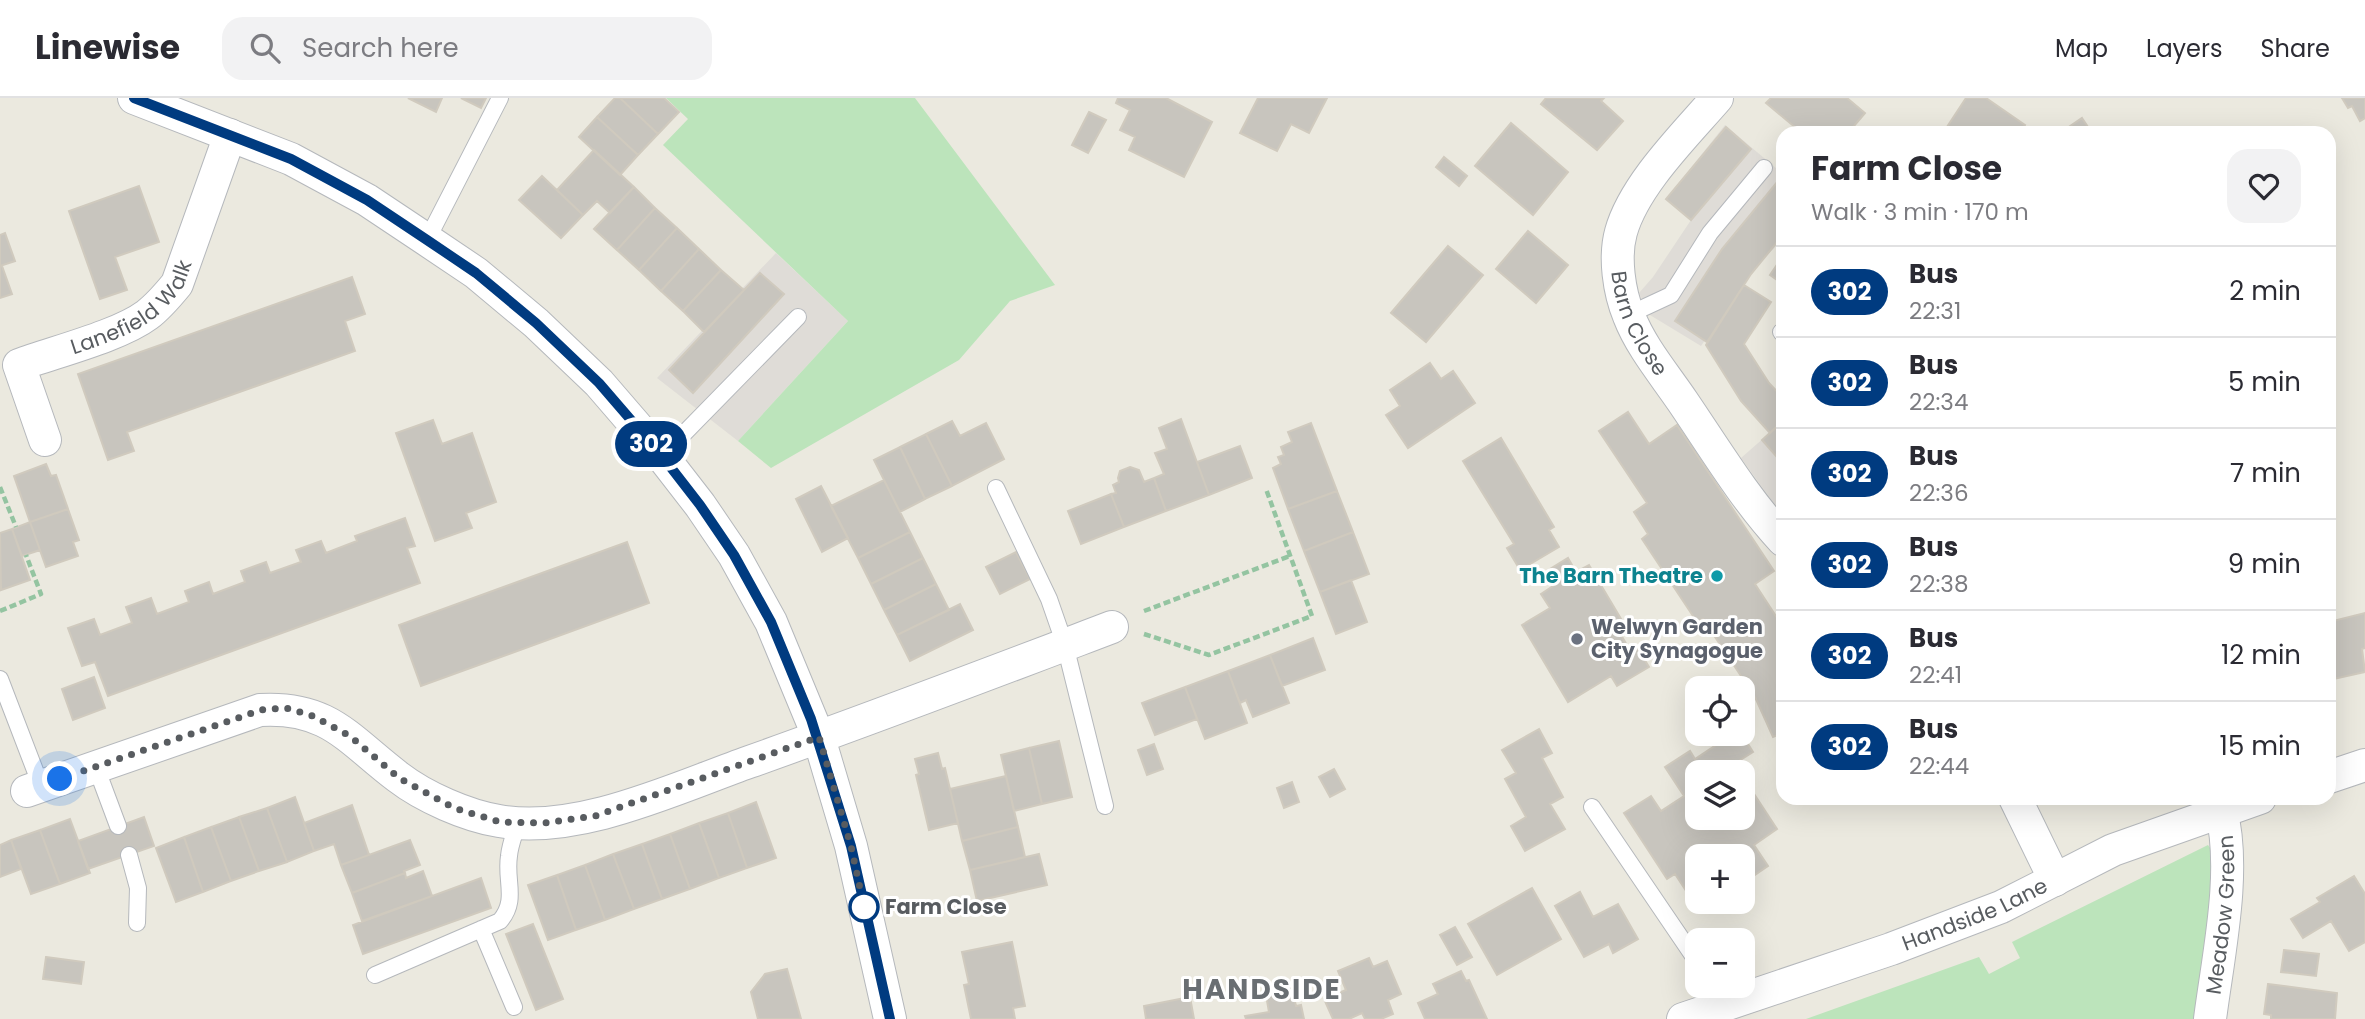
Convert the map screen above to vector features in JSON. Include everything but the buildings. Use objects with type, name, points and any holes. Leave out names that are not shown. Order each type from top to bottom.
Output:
[{"type":"street","points":[[134,98],[291,159],[367,200],[476,273],[536,323],[599,383],[662,456],[734,555],[771,622],[819,737],[851,846],[890,1019]]},
{"type":"street","name":"Barn Close","points":[[1717,98],[1642,187],[1628,213],[1620,234],[1618,259],[1621,286],[1628,315],[1642,341],[1739,484],[1776,532]]},
{"type":"street","name":"Lanefield Walk","points":[[45,440],[19,365],[126,328],[163,302],[177,284],[230,135]]},
{"type":"street","points":[[34,788],[261,710],[286,708],[313,716],[350,736],[399,778],[454,808],[500,822],[545,823],[595,816],[819,737],[1112,627]]},
{"type":"street","points":[[2336,774],[2365,765]]},
{"type":"street","points":[[2018,805],[2055,880]]},
{"type":"street","name":"Handside Lane","points":[[1683,1019],[1891,949],[2001,907],[2113,850],[2237,805]]},
{"type":"street","name":"Meadow Green","points":[[2210,1019],[2227,877],[2227,834],[2221,810]]},
{"type":"lane","points":[[427,240],[500,98]]},
{"type":"lane","points":[[1628,315],[1671,295],[1710,233],[1764,167]]},
{"type":"lane","points":[[662,456],[798,317]]},
{"type":"lane","points":[[996,488],[1049,599],[1065,645],[1105,806]]},
{"type":"lane","points":[[0,679],[34,788]]},
{"type":"lane","points":[[96,766],[118,826]]},
{"type":"lane","points":[[1592,807],[1685,944]]},
{"type":"lane","points":[[375,975],[500,921],[509,911],[511,903],[509,855],[518,822]]},
{"type":"lane","points":[[129,855],[138,888],[137,923]]},
{"type":"lane","points":[[481,929],[514,1007]]},
{"type":"path","points":[[0,487],[16,527]]},
{"type":"path","points":[[1112,627],[1155,637],[1209,655],[1312,616],[1266,489]]},
{"type":"path","points":[[0,611],[41,594],[26,555]]},
{"type":"path","points":[[1112,627],[1142,611],[1290,556]]},
{"type":"shaded area","points":[[1725,125],[1776,168],[1776,246],[1751,272],[1701,346],[1650,315],[1639,293],[1653,277],[1691,220],[1666,199]]},
{"type":"shaded area","points":[[776,253],[848,321],[738,441],[657,378]]},
{"type":"shaded area","points":[[1776,427],[1776,506],[1741,458]]},
{"type":"green space","points":[[666,98],[915,98],[1055,285],[1010,301],[959,360],[771,468],[738,441],[848,321],[663,145],[688,119]]},
{"type":"green space","points":[[2208,845],[2215,855],[2199,1019],[1806,1019],[1979,957],[1989,974],[2020,958],[2012,942]]},
{"type":"bus line","name":"302","points":[[134,98],[291,159],[367,200],[476,273],[536,323],[599,383],[662,456],[734,555],[771,622],[819,737],[851,846],[890,1019]]},
{"type":"place","name":"The Barn Theatre","points":[[1717,576]]},
{"type":"place","name":"Welwyn Garden City Synagogue","points":[[1577,639]]},
{"type":"place","name":"Farm Close","points":[[864,907]]},
{"type":"district","name":"HANDSIDE","points":[[1262,989]]},
{"type":"route","points":[[60,779],[261,710],[286,708],[313,716],[350,736],[399,778],[454,808],[500,822],[545,823],[595,816],[819,737],[851,846],[864,907]]}]
